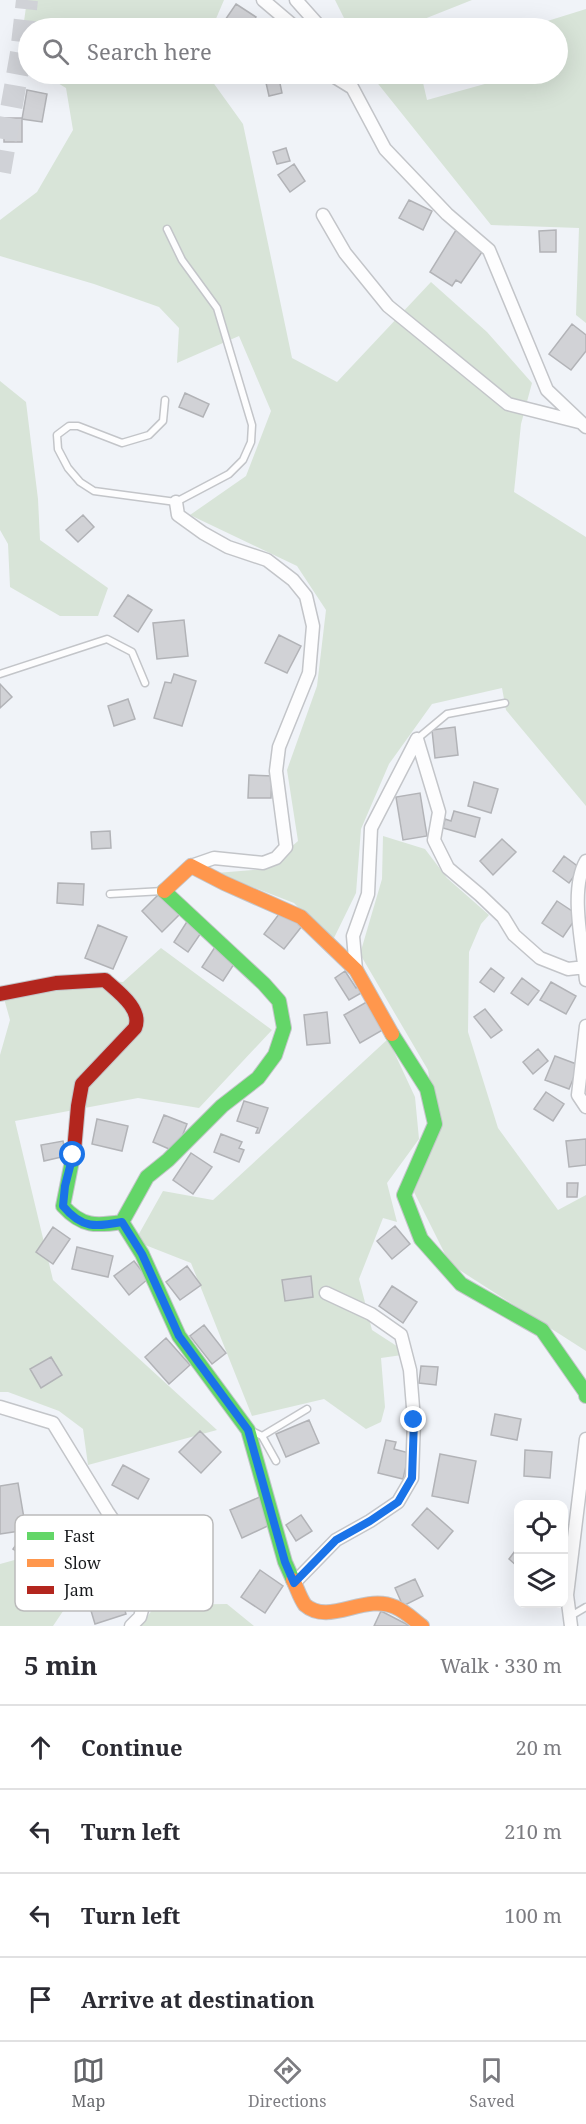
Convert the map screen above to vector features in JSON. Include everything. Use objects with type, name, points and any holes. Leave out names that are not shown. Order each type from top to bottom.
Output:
[{"type":"street","points":[[263,0],[284,18]]},
{"type":"street","points":[[298,1],[312,18]]},
{"type":"street","points":[[347,84],[352,87]]},
{"type":"street","points":[[350,84],[385,149],[447,214],[489,250],[547,390],[583,425]]},
{"type":"street","points":[[323,215],[345,253],[388,306],[508,404],[583,425]]},
{"type":"street","points":[[0,994],[56,984],[105,980],[131,1006],[137,1022],[135,1030],[121,1041],[81,1084],[73,1155],[65,1186],[63,1206],[72,1216],[95,1227],[122,1222],[147,1178],[222,1106],[258,1078],[275,1055],[284,1028],[279,1001],[264,984],[164,891],[191,866],[214,858],[263,863],[276,858],[285,847],[276,771],[279,747],[309,673],[313,626],[306,596],[293,580],[267,560],[228,547],[203,533],[178,514],[176,502]]},
{"type":"street","points":[[356,970],[353,936],[368,894],[371,828],[417,739]]},
{"type":"street","points":[[417,739],[438,812],[434,840],[448,868],[503,917],[514,935],[540,958],[586,973],[578,918],[580,871],[586,861]]},
{"type":"street","points":[[191,866],[301,917],[356,970],[400,1048],[427,1089],[435,1124],[404,1195],[422,1239],[461,1284],[542,1330],[586,1394]]},
{"type":"street","points":[[586,1026],[578,1095],[586,1107]]},
{"type":"street","points":[[122,1222],[142,1254],[179,1336],[248,1430],[285,1562],[305,1606],[320,1618],[332,1619],[372,1605],[394,1606],[422,1626]]},
{"type":"street","points":[[294,1583],[336,1540],[398,1502],[412,1478],[414,1420],[410,1370],[401,1335],[371,1314],[326,1293]]},
{"type":"street","points":[[0,1407],[52,1422],[110,1515]]},
{"type":"street","points":[[570,1621],[567,1595],[586,1439]]},
{"type":"street","points":[[131,1626],[140,1617],[142,1611]]},
{"type":"lane","points":[[165,400],[163,421],[149,435],[122,443],[78,426],[69,426],[57,435],[58,449],[68,468],[80,482],[94,492],[176,502],[229,474],[243,460],[251,442],[252,425],[217,308],[182,260],[167,229]]},
{"type":"lane","points":[[0,674],[107,639],[132,652],[146,683]]},
{"type":"lane","points":[[417,739],[447,714],[505,703]]},
{"type":"lane","points":[[110,894],[164,891]]},
{"type":"lane","points":[[262,1436],[307,1409]]},
{"type":"lane","points":[[248,1430],[262,1436],[276,1461]]},
{"type":"lane","points":[[570,1621],[586,1607]]},
{"type":"shaded area","points":[[27,0],[224,0],[216,18],[24,18]]},
{"type":"shaded area","points":[[335,0],[472,0],[427,18],[344,18]]},
{"type":"shaded area","points":[[586,9],[586,323],[576,315],[579,228],[491,225],[378,84],[423,84],[427,100],[485,84],[568,84],[568,18],[557,18]]},
{"type":"shaded area","points":[[59,84],[214,84],[243,124],[292,358],[337,382],[431,282],[487,332],[532,383],[521,424],[514,492],[586,537],[586,806],[506,710],[502,688],[432,704],[389,764],[361,829],[356,893],[332,942],[294,903],[216,873],[266,869],[298,841],[287,770],[317,686],[326,610],[297,566],[190,515],[246,476],[271,411],[239,336],[177,363],[179,328],[159,307],[94,284],[0,256],[0,220],[37,192],[73,130],[66,88]]},
{"type":"shaded area","points":[[0,381],[26,402],[38,499],[40,540],[108,588],[98,616],[60,616],[10,587],[8,544],[0,530]]},
{"type":"shaded area","points":[[383,836],[425,849],[447,878],[489,915],[481,924],[469,952],[468,1032],[498,1128],[558,1210],[586,1195],[586,1351],[450,1264],[414,1192],[438,1135],[428,1070],[360,954],[382,879]]},
{"type":"shaded area","points":[[161,948],[272,1030],[199,1108],[138,1098],[15,1121],[53,1280],[217,1430],[88,1465],[83,1429],[59,1411],[8,1392],[0,1392],[0,1055],[10,1020],[3,995],[65,977],[123,982]]},
{"type":"shaded area","points":[[388,1039],[415,1097],[419,1139],[387,1183],[397,1222],[383,1218],[359,1279],[372,1330],[409,1354],[381,1358],[385,1407],[381,1422],[366,1429],[324,1399],[252,1416],[191,1263],[135,1241],[163,1191],[213,1200]]},
{"type":"shaded area","points":[[15,1560],[15,1611],[63,1611],[53,1626],[0,1626],[0,1564]]},
{"type":"shaded area","points":[[213,1604],[227,1604],[254,1626],[140,1626],[151,1611],[213,1611]]},
{"type":"building","points":[[236,4],[256,17],[255,18],[226,18]]},
{"type":"building","points":[[266,84],[280,84],[282,93],[269,96]]},
{"type":"building","points":[[27,90],[47,94],[42,122],[22,119]]},
{"type":"building","points":[[4,118],[22,118],[22,142],[4,142]]},
{"type":"building","points":[[286,148],[290,161],[277,164],[273,152]]},
{"type":"building","points":[[294,164],[305,181],[290,192],[278,175]]},
{"type":"building","points":[[409,200],[432,211],[423,230],[399,218]]},
{"type":"building","points":[[456,230],[484,249],[461,283],[456,280],[452,286],[430,272]]},
{"type":"building","points":[[556,230],[556,252],[540,252],[539,231]]},
{"type":"building","points":[[572,324],[586,335],[586,351],[571,370],[549,354]]},
{"type":"building","points":[[185,393],[209,404],[203,417],[179,407]]},
{"type":"building","points":[[83,515],[94,527],[78,542],[66,530]]},
{"type":"building","points":[[128,595],[152,610],[138,632],[114,616]]},
{"type":"building","points":[[184,620],[188,656],[157,659],[153,623]]},
{"type":"building","points":[[279,635],[301,646],[287,673],[265,663]]},
{"type":"building","points":[[174,674],[196,681],[182,726],[154,718],[165,682],[171,683]]},
{"type":"building","points":[[0,684],[12,697],[0,708]]},
{"type":"building","points":[[128,699],[135,719],[114,726],[108,706]]},
{"type":"building","points":[[455,727],[458,755],[435,758],[432,730]]},
{"type":"building","points":[[249,775],[272,776],[271,798],[248,798]]},
{"type":"building","points":[[474,782],[498,789],[491,813],[468,806]]},
{"type":"building","points":[[420,793],[427,836],[403,840],[396,797]]},
{"type":"building","points":[[454,811],[480,818],[475,837],[443,828],[445,819],[451,821]]},
{"type":"building","points":[[110,831],[111,848],[92,849],[91,832]]},
{"type":"building","points":[[502,839],[516,852],[493,875],[480,861]]},
{"type":"building","points":[[564,856],[580,868],[569,883],[553,871]]},
{"type":"building","points":[[58,883],[84,884],[83,905],[57,903]]},
{"type":"building","points":[[159,894],[180,914],[162,932],[142,911]]},
{"type":"building","points":[[557,901],[578,915],[563,937],[542,923]]},
{"type":"building","points":[[282,910],[302,926],[284,949],[264,934]]},
{"type":"building","points":[[188,920],[203,930],[188,952],[174,942]]},
{"type":"building","points":[[98,925],[127,937],[113,969],[85,958]]},
{"type":"building","points":[[215,947],[236,961],[223,981],[202,967]]},
{"type":"building","points":[[491,968],[504,978],[494,992],[480,982]]},
{"type":"building","points":[[345,971],[356,988],[359,986],[363,992],[349,1000],[335,978]]},
{"type":"building","points":[[522,978],[539,991],[528,1005],[511,993]]},
{"type":"building","points":[[551,982],[576,996],[566,1014],[540,1000]]},
{"type":"building","points":[[370,1000],[386,1028],[360,1043],[344,1015]]},
{"type":"building","points":[[485,1009],[502,1030],[491,1038],[474,1017]]},
{"type":"building","points":[[327,1012],[330,1043],[307,1045],[304,1015]]},
{"type":"building","points":[[538,1049],[548,1061],[533,1074],[523,1062]]},
{"type":"building","points":[[555,1056],[579,1065],[569,1089],[545,1080]]},
{"type":"building","points":[[546,1092],[564,1104],[553,1121],[534,1109]]},
{"type":"building","points":[[244,1101],[268,1108],[259,1133],[256,1133],[258,1128],[237,1121]]},
{"type":"building","points":[[164,1115],[187,1124],[176,1152],[153,1142]]},
{"type":"building","points":[[97,1119],[128,1126],[122,1151],[92,1144]]},
{"type":"building","points":[[221,1134],[242,1142],[239,1148],[244,1150],[239,1162],[214,1152]]},
{"type":"building","points":[[586,1139],[586,1165],[569,1167],[566,1141]]},
{"type":"building","points":[[63,1141],[66,1156],[44,1161],[41,1145]]},
{"type":"building","points":[[191,1153],[212,1167],[193,1194],[173,1180]]},
{"type":"building","points":[[567,1183],[578,1183],[577,1197],[567,1197]]},
{"type":"building","points":[[395,1226],[410,1244],[392,1259],[377,1241]]},
{"type":"building","points":[[53,1227],[70,1239],[53,1264],[36,1252]]},
{"type":"building","points":[[77,1247],[113,1256],[108,1277],[72,1269]]},
{"type":"building","points":[[134,1261],[148,1279],[129,1295],[114,1276]]},
{"type":"building","points":[[187,1266],[201,1285],[180,1300],[166,1282]]},
{"type":"building","points":[[311,1276],[313,1297],[285,1301],[282,1280]]},
{"type":"building","points":[[392,1286],[417,1302],[403,1323],[379,1306]]},
{"type":"building","points":[[204,1325],[226,1353],[212,1364],[190,1336]]},
{"type":"building","points":[[166,1338],[190,1365],[169,1384],[145,1357]]},
{"type":"building","points":[[51,1357],[62,1375],[41,1388],[30,1369]]},
{"type":"building","points":[[421,1366],[438,1367],[436,1385],[419,1383]]},
{"type":"building","points":[[495,1414],[521,1419],[517,1440],[491,1435]]},
{"type":"building","points":[[309,1420],[319,1443],[286,1457],[276,1434]]},
{"type":"building","points":[[200,1431],[221,1452],[201,1473],[179,1452]]},
{"type":"building","points":[[386,1440],[396,1442],[394,1449],[409,1453],[403,1479],[378,1473]]},
{"type":"building","points":[[525,1450],[552,1452],[550,1478],[524,1476]]},
{"type":"building","points":[[440,1454],[476,1461],[468,1503],[432,1496]]},
{"type":"building","points":[[123,1465],[149,1479],[138,1499],[112,1485]]},
{"type":"building","points":[[18,1483],[23,1515],[15,1515],[15,1532],[0,1534],[0,1486]]},
{"type":"building","points":[[262,1496],[274,1523],[242,1538],[230,1510]]},
{"type":"building","points":[[427,1508],[453,1531],[438,1549],[412,1525]]},
{"type":"building","points":[[301,1515],[312,1531],[296,1541],[286,1525]]},
{"type":"building","points":[[514,1552],[514,1563],[509,1559]]},
{"type":"building","points":[[260,1570],[283,1586],[265,1613],[241,1597]]},
{"type":"building","points":[[415,1579],[423,1596],[403,1606],[395,1588]]},
{"type":"building","points":[[91,1611],[125,1611],[126,1614],[95,1624]]},
{"type":"building","points":[[381,1611],[410,1626],[374,1626]]},
{"type":"tunnel","points":[[25,18],[27,0]]},
{"type":"tunnel","points":[[0,172],[18,70]]},
{"type":"traffic: fast","points":[[74,1151],[63,1206],[77,1218],[90,1223],[122,1222],[147,1177],[168,1160],[222,1106],[258,1078],[275,1055],[284,1028],[279,1001],[264,984],[164,891]]},
{"type":"traffic: fast","points":[[392,1034],[427,1089],[435,1124],[404,1195],[421,1239],[461,1284],[542,1330],[586,1396]]},
{"type":"traffic: fast","points":[[122,1222],[142,1254],[179,1336],[248,1430],[285,1562],[293,1580]]},
{"type":"traffic: slow","points":[[164,891],[191,866],[301,917],[356,970],[392,1034]]},
{"type":"traffic: slow","points":[[293,1580],[305,1605],[315,1611],[336,1611],[384,1604],[406,1613],[422,1626]]},
{"type":"traffic: jam","points":[[0,994],[56,983],[105,980],[132,1007],[135,1014],[135,1028],[82,1084],[74,1151]]},
{"type":"route","points":[[73,1155],[65,1186],[63,1206],[72,1216],[95,1227],[122,1222],[142,1254],[179,1336],[248,1430],[285,1562],[294,1583],[336,1540],[398,1502],[412,1478],[414,1420]]}]
